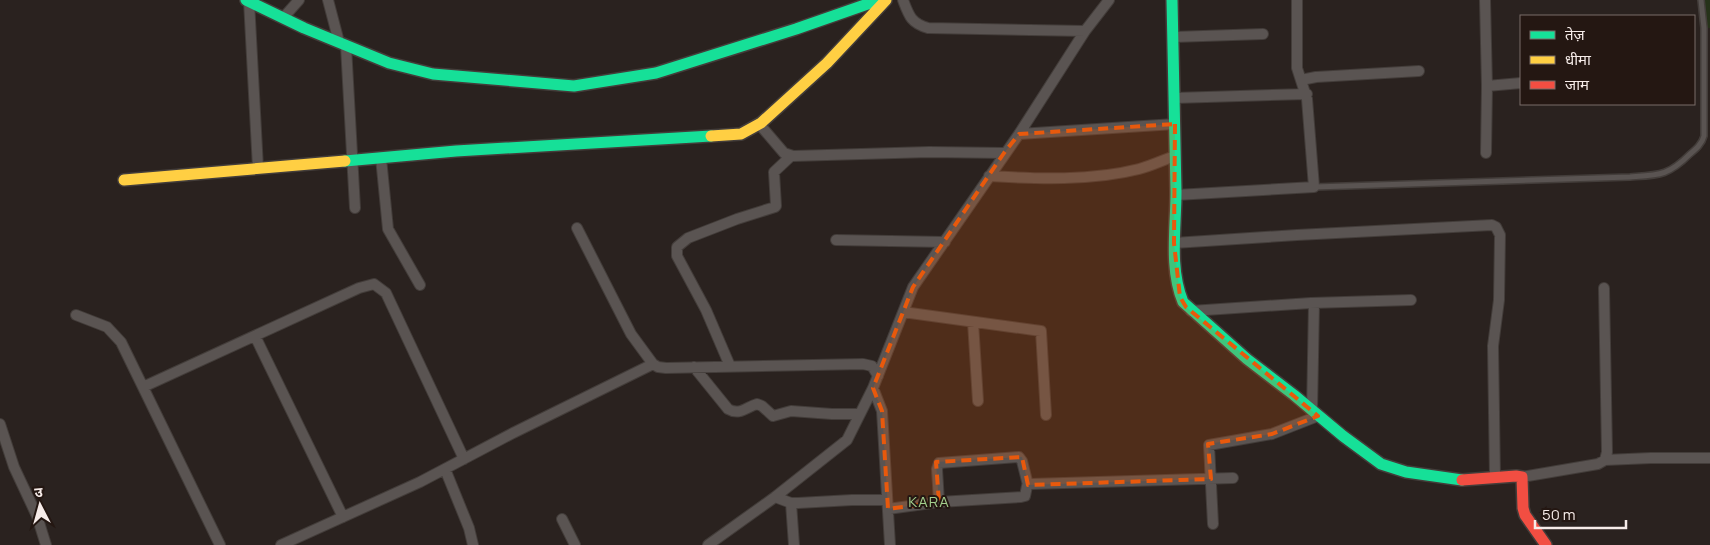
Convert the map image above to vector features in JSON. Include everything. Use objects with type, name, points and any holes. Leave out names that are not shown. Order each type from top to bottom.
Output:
[{"type":"street","points":[[283,18],[299,0]]},
{"type":"street","points":[[328,0],[343,44],[355,208]]},
{"type":"street","points":[[258,168],[248,1],[389,63],[433,74],[574,86],[656,73],[796,29],[879,0]]},
{"type":"street","points":[[124,180],[456,151],[733,134],[748,131],[760,125],[815,74],[886,0]]},
{"type":"street","points":[[904,0],[914,22],[928,28],[1086,31]]},
{"type":"street","points":[[708,545],[775,497],[843,444],[850,435],[873,388],[913,287],[1004,153],[1019,134],[1108,0]]},
{"type":"street","points":[[1172,0],[1176,194],[1174,243],[1178,290],[1182,302],[1247,359],[1369,456],[1387,466],[1406,472],[1436,478],[1466,480],[1522,477],[1598,464],[1605,460],[1710,458]]},
{"type":"street","points":[[1176,194],[1314,187],[1307,94],[1297,64],[1298,0]]},
{"type":"street","points":[[1485,0],[1486,153]]},
{"type":"street","points":[[1173,37],[1264,34]]},
{"type":"street","points":[[1301,80],[1316,77],[1419,71]]},
{"type":"street","points":[[1487,86],[1520,83]]},
{"type":"street","points":[[1174,98],[1307,94]]},
{"type":"street","points":[[1019,134],[1175,124]]},
{"type":"street","points":[[760,125],[784,154],[791,156],[929,152],[1004,153]]},
{"type":"street","points":[[730,366],[706,310],[677,256],[676,250],[679,244],[688,238],[775,208],[774,172],[791,156]]},
{"type":"street","points":[[989,176],[1035,179],[1098,175],[1136,170],[1175,156]]},
{"type":"street","points":[[381,158],[388,229],[420,285]]},
{"type":"street","points":[[1174,243],[1326,233],[1492,225],[1496,227],[1500,235],[1500,294],[1493,346],[1495,478]]},
{"type":"street","points":[[577,228],[625,324],[654,364],[662,368],[863,364],[872,366],[878,376]]},
{"type":"street","points":[[836,240],[944,242]]},
{"type":"street","points":[[143,387],[359,288],[374,284],[386,293],[464,459]]},
{"type":"street","points":[[1604,288],[1607,452],[1605,460]]},
{"type":"street","points":[[1191,311],[1314,303],[1411,300]]},
{"type":"street","points":[[1314,303],[1315,414]]},
{"type":"street","points":[[903,312],[1042,332],[1046,415]]},
{"type":"street","points":[[76,315],[107,327],[121,342],[220,545]]},
{"type":"street","points":[[973,322],[978,401]]},
{"type":"street","points":[[255,336],[343,517]]},
{"type":"street","points":[[281,545],[420,482],[654,364]]},
{"type":"street","points":[[694,367],[728,409],[732,411],[742,412],[757,404],[773,416],[791,411],[860,414]]},
{"type":"street","points":[[873,388],[882,411],[890,545]]},
{"type":"street","points":[[1213,524],[1208,447],[1210,444],[1272,434],[1315,414]]},
{"type":"street","points":[[0,424],[5,454],[37,516],[46,545]]},
{"type":"street","points":[[775,497],[791,503],[852,500],[888,505],[939,502],[1023,497],[1028,485],[1020,458],[939,463],[936,469],[939,502]]},
{"type":"street","points":[[445,469],[469,528],[473,545]]},
{"type":"street","points":[[1522,477],[1525,515],[1546,545]]},
{"type":"street","points":[[1028,485],[1233,478]]},
{"type":"street","points":[[791,503],[794,545]]},
{"type":"street","points":[[562,519],[575,545]]},
{"type":"lane","points":[[1314,187],[1630,177],[1659,175],[1670,172],[1680,165],[1699,145],[1704,136],[1704,28],[1701,0]]},
{"type":"highlighted area","points":[[1175,124],[1174,243],[1180,297],[1186,307],[1318,416],[1272,434],[1208,444],[1211,479],[1028,485],[1022,457],[936,462],[939,502],[888,509],[882,411],[873,388],[913,287],[1004,153],[1019,134]]},
{"type":"green space","points":[[1703,0],[1710,0],[1710,28],[1704,28]]},
{"type":"traffic: fast","points":[[246,0],[304,28],[389,63],[433,74],[574,86],[656,73],[796,29],[879,0]]},
{"type":"traffic: fast","points":[[1172,0],[1176,192],[1175,262],[1176,276],[1183,302],[1247,359],[1381,464],[1406,472],[1462,480]]},
{"type":"traffic: fast","points":[[345,161],[456,151],[711,136]]},
{"type":"traffic: slow","points":[[711,136],[741,134],[761,123],[827,63],[886,0]]},
{"type":"traffic: slow","points":[[124,180],[345,161]]},
{"type":"traffic: jam","points":[[1462,480],[1522,477],[1525,515],[1546,545]]},
{"type":"district","name":"KARA","points":[[929,502]]}]
